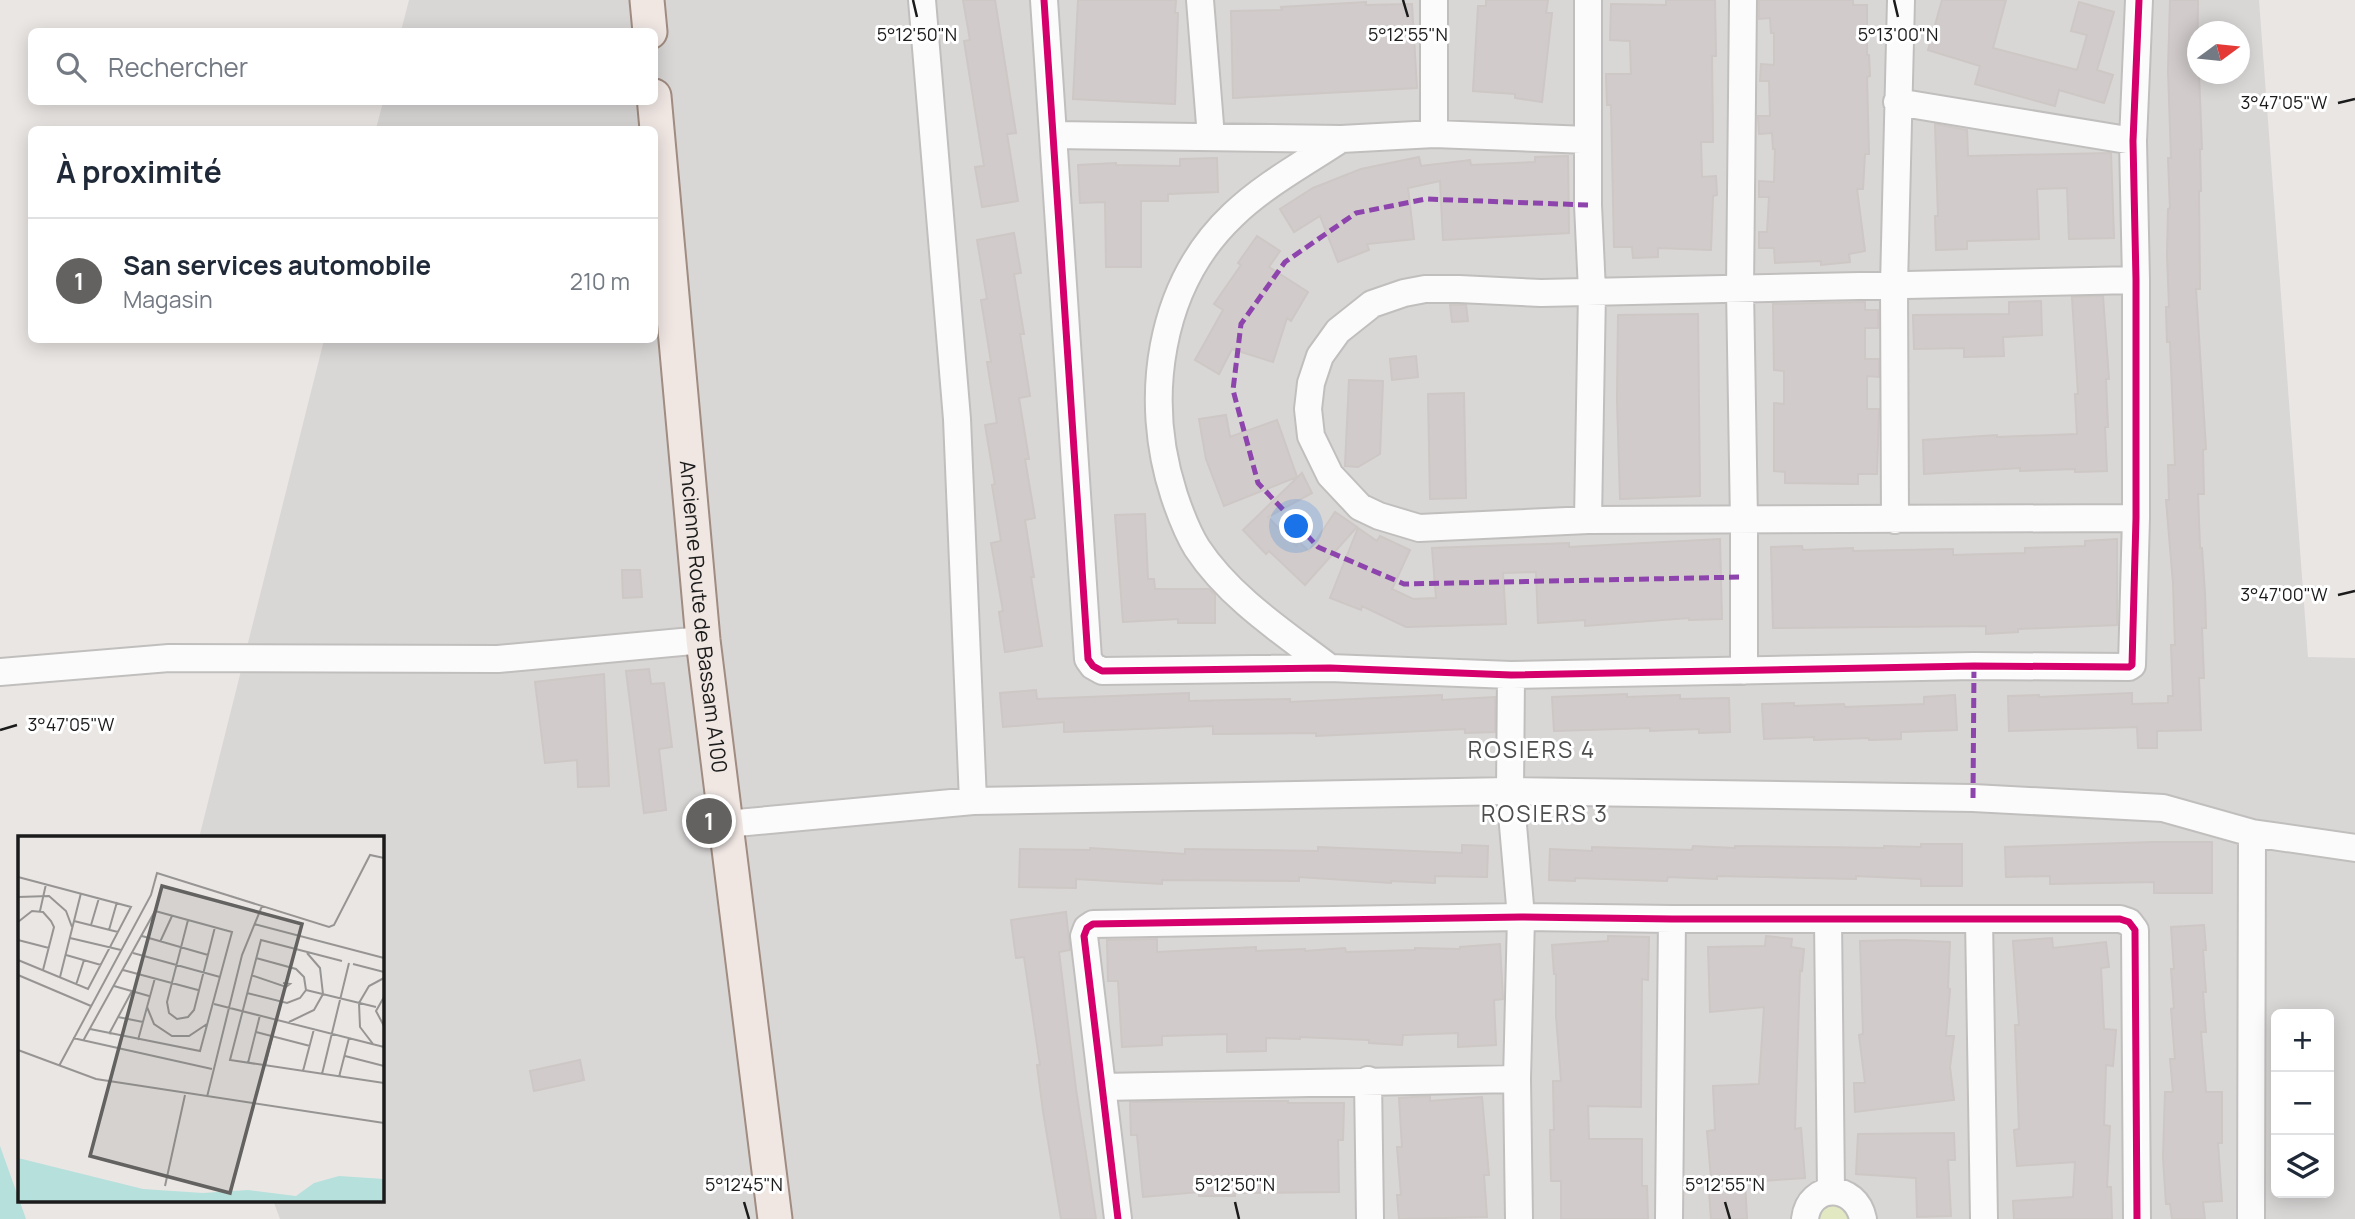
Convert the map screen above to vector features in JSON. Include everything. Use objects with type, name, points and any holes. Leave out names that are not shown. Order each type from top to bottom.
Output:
[{"type":"main road","points":[[647,0],[650,28]]},
{"type":"main road","name":"Ancienne Route de Bassam A100","points":[[655,105],[657,126]]},
{"type":"main road","name":"Ancienne Route de Bassam A100","points":[[658,140],[703,640],[775,1219]]},
{"type":"street","points":[[922,0],[957,419],[973,801]]},
{"type":"street","points":[[1044,0],[1088,659],[1102,671],[1330,668],[1511,675],[1974,666],[2129,667],[2132,661],[2136,518],[2133,141],[2139,0]]},
{"type":"street","points":[[1199,0],[1211,137]]},
{"type":"street","points":[[1434,0],[1434,134]]},
{"type":"street","points":[[1588,0],[1592,291],[1588,520]]},
{"type":"street","points":[[1742,0],[1740,289],[1744,671]]},
{"type":"street","points":[[1895,520],[1894,285],[1901,0]]},
{"type":"street","points":[[1898,102],[2133,141]]},
{"type":"street","points":[[1053,135],[1341,139],[1434,134],[1588,140]]},
{"type":"street","points":[[1330,668],[1245,603],[1196,547],[1180,513],[1167,474],[1160,441],[1158,407],[1163,340],[1177,296],[1214,234],[1256,195],[1341,139]]},
{"type":"street","points":[[2136,280],[1541,293],[1486,289],[1424,289],[1372,304],[1347,321],[1320,356],[1311,383],[1308,409],[1311,436],[1330,475],[1360,507],[1379,516],[1419,528],[1588,520],[2136,518]]},
{"type":"street","points":[[0,672],[169,658],[498,659],[703,640]]},
{"type":"street","points":[[1511,675],[1510,791],[1521,917],[1517,1079],[1519,1219]]},
{"type":"street","points":[[726,824],[973,801],[1510,791],[1973,798],[2163,808],[2252,832],[2355,848]]},
{"type":"street","points":[[2251,1219],[2252,832]]},
{"type":"street","points":[[1118,1219],[1084,936],[1087,928],[1093,924],[1521,917],[2120,919],[2129,922],[2135,930],[2137,1219]]},
{"type":"street","points":[[1669,1219],[1672,919]]},
{"type":"street","points":[[1828,919],[1831,1191]]},
{"type":"street","points":[[1979,919],[1984,1219]]},
{"type":"street","points":[[1102,1087],[1517,1079]]},
{"type":"street","points":[[1368,1080],[1370,1219]]},
{"type":"street","points":[[1805,1219],[1811,1202],[1820,1194],[1831,1191],[1842,1192],[1853,1198],[1860,1207],[1863,1219]]},
{"type":"shaded area","points":[[409,0],[2259,0],[2308,657],[2355,658],[2355,1219],[280,1219],[274,1202],[383,1202],[383,836],[200,836],[323,343],[658,343],[658,126],[377,126],[382,105],[658,105],[658,28],[402,28]]},
{"type":"green space","points":[[1840,1204],[1852,1219],[1820,1219],[1826,1207]]},
{"type":"water","points":[[0,1146],[26,1219],[0,1219]]},
{"type":"building","points":[[963,0],[995,0],[1016,133],[1007,134],[1018,201],[982,207],[975,167],[984,166],[964,41],[970,40]]},
{"type":"building","points":[[1078,0],[1176,0],[1175,13],[1178,13],[1175,104],[1073,99]]},
{"type":"building","points":[[1486,0],[1548,0],[1546,13],[1552,13],[1542,102],[1515,98],[1515,94],[1473,91],[1478,6],[1486,6]]},
{"type":"building","points":[[1666,0],[1715,0],[1716,56],[1712,56],[1713,142],[1701,142],[1702,177],[1716,176],[1717,195],[1713,196],[1711,250],[1658,248],[1658,257],[1633,258],[1632,247],[1614,247],[1611,105],[1607,105],[1606,74],[1631,74],[1630,41],[1610,40],[1611,4],[1666,5]]},
{"type":"building","points":[[1759,0],[1853,0],[1853,5],[1867,5],[1869,154],[1865,154],[1863,189],[1857,189],[1865,251],[1849,254],[1850,262],[1821,265],[1821,261],[1775,263],[1774,248],[1759,248],[1759,232],[1767,232],[1769,197],[1759,197],[1759,181],[1774,182],[1775,149],[1772,133],[1759,134],[1758,116],[1770,116],[1769,81],[1760,81],[1761,64],[1774,65],[1774,33],[1771,33],[1770,18],[1759,19]]},
{"type":"building","points":[[1942,0],[2006,0],[1993,48],[2077,70],[2087,35],[2071,31],[2079,2],[2114,12],[2097,70],[2113,75],[2104,103],[2059,90],[2055,106],[1975,84],[1980,66],[1928,50]]},
{"type":"building","points":[[2170,0],[2198,0],[2198,21],[2187,21],[2187,84],[2199,84],[2202,149],[2199,191],[2200,289],[2196,289],[2206,449],[2203,450],[2204,494],[2198,494],[2206,628],[2202,628],[2204,678],[2199,678],[2201,730],[2157,731],[2157,748],[2138,748],[2137,727],[2009,731],[2008,696],[2132,693],[2132,704],[2168,703],[2168,696],[2173,696],[2173,583],[2166,500],[2169,500],[2168,465],[2175,465],[2166,307],[2169,307],[2168,158],[2171,158],[2168,70]]},
{"type":"building","points":[[1366,2],[1366,5],[1412,4],[1417,88],[1233,98],[1231,11],[1282,10],[1281,7]]},
{"type":"building","points":[[1935,124],[1967,130],[1968,156],[2111,153],[2114,238],[2069,239],[2067,188],[2037,189],[2039,239],[1967,241],[1967,249],[1936,250],[1935,216],[1938,216]]},
{"type":"building","points":[[1568,156],[1569,233],[1443,240],[1440,181],[1408,188],[1414,239],[1367,244],[1369,250],[1338,262],[1320,216],[1294,232],[1280,209],[1313,188],[1361,169],[1419,157],[1421,166],[1470,160],[1471,165],[1535,162],[1535,157]]},
{"type":"building","points":[[1217,158],[1218,192],[1168,194],[1168,201],[1141,201],[1141,267],[1106,267],[1105,202],[1080,203],[1078,165],[1116,163],[1180,166],[1180,159]]},
{"type":"building","points":[[1014,233],[1021,273],[1014,274],[1024,334],[1020,334],[1030,396],[1019,398],[1029,459],[1025,459],[1035,518],[1025,520],[1042,646],[1005,652],[999,612],[1003,611],[991,543],[1001,541],[985,425],[997,423],[981,300],[987,299],[977,240]]},
{"type":"building","points":[[1257,236],[1280,251],[1269,267],[1308,292],[1291,321],[1287,318],[1273,362],[1232,349],[1219,374],[1195,360],[1223,310],[1214,304]]},
{"type":"building","points":[[2103,296],[2109,379],[2106,379],[2107,471],[2020,471],[2020,468],[1924,474],[1923,440],[1997,435],[2077,434],[2075,394],[2078,394],[2072,297]]},
{"type":"building","points":[[2041,301],[2042,335],[2003,337],[2004,356],[1964,357],[1964,348],[1914,349],[1913,315],[2009,314],[2009,302]]},
{"type":"building","points":[[1865,302],[1865,310],[1878,310],[1878,328],[1865,328],[1865,359],[1879,359],[1879,377],[1867,376],[1867,409],[1879,409],[1877,474],[1858,474],[1858,484],[1785,483],[1785,472],[1774,471],[1774,403],[1784,404],[1784,371],[1774,370],[1773,304]]},
{"type":"building","points":[[1450,305],[1466,305],[1468,321],[1452,322]]},
{"type":"building","points":[[1698,314],[1700,496],[1620,499],[1618,315]]},
{"type":"building","points":[[1416,356],[1418,377],[1392,380],[1390,359]]},
{"type":"building","points":[[1349,380],[1383,381],[1380,454],[1358,467],[1345,466]]},
{"type":"building","points":[[1464,393],[1466,498],[1430,499],[1428,394]]},
{"type":"building","points":[[1226,415],[1230,437],[1277,420],[1297,477],[1224,506],[1206,459],[1199,419]]},
{"type":"building","points":[[1302,473],[1312,493],[1268,517],[1296,546],[1299,542],[1309,551],[1335,512],[1357,527],[1305,585],[1269,551],[1266,554],[1243,530]]},
{"type":"building","points":[[1145,514],[1148,579],[1154,579],[1155,589],[1209,589],[1215,595],[1215,623],[1178,623],[1178,619],[1123,622],[1115,515]]},
{"type":"building","points":[[1358,528],[1377,541],[1380,536],[1410,550],[1392,589],[1413,599],[1436,598],[1432,548],[1569,543],[1569,547],[1720,539],[1722,619],[1689,618],[1585,626],[1585,620],[1538,623],[1536,572],[1503,573],[1506,624],[1406,627],[1362,606],[1361,610],[1330,598]]},
{"type":"building","points":[[2117,539],[2117,625],[2018,629],[2018,632],[1986,634],[1986,626],[1773,628],[1771,547],[1802,546],[1803,550],[1853,548],[1853,551],[1953,549],[1953,555],[2025,553],[2025,548],[2085,546],[2085,541]]},
{"type":"building","points":[[622,570],[640,570],[642,597],[623,598]]},
{"type":"building","points":[[649,669],[651,684],[664,683],[672,747],[659,749],[666,810],[644,813],[626,671]]},
{"type":"building","points":[[604,674],[609,786],[578,787],[577,760],[545,763],[535,682]]},
{"type":"building","points":[[1036,690],[1037,699],[1189,693],[1189,701],[1290,699],[1290,702],[1442,695],[1442,700],[1495,697],[1495,732],[1465,733],[1465,729],[1316,736],[1316,733],[1213,734],[1213,726],[1064,732],[1064,722],[1003,727],[1000,693]]},
{"type":"building","points":[[1627,694],[1627,697],[1680,695],[1680,699],[1729,698],[1730,732],[1699,733],[1699,729],[1650,731],[1650,728],[1554,731],[1552,697]]},
{"type":"building","points":[[1955,695],[1957,730],[1901,732],[1901,739],[1764,739],[1762,704],[1844,704],[1845,707],[1924,704],[1924,697]]},
{"type":"building","points":[[2212,842],[2212,893],[2154,893],[2154,882],[2050,884],[2050,876],[2006,877],[2005,847]]},
{"type":"building","points":[[1921,844],[1962,844],[1962,886],[1921,886],[1921,879],[1856,876],[1856,879],[1717,876],[1717,879],[1668,877],[1667,881],[1575,878],[1575,881],[1549,880],[1550,849],[1592,851],[1592,847],[1692,850],[1693,846],[1884,848],[1921,847]]},
{"type":"building","points":[[1462,845],[1488,846],[1487,877],[1435,876],[1435,883],[1299,877],[1299,881],[1162,880],[1162,884],[1076,879],[1076,888],[1019,887],[1020,849],[1090,848],[1185,854],[1185,849],[1318,851],[1318,847],[1462,853]]},
{"type":"building","points":[[1066,912],[1070,950],[1059,952],[1096,1219],[1061,1219],[1043,1111],[1037,1065],[1040,1065],[1024,957],[1016,958],[1011,920]]},
{"type":"building","points":[[2204,925],[2206,992],[2203,992],[2206,1032],[2201,1032],[2206,1092],[2222,1092],[2222,1143],[2218,1143],[2222,1201],[2203,1202],[2205,1219],[2172,1219],[2170,1204],[2166,1204],[2163,1157],[2165,1092],[2173,1092],[2170,1059],[2175,1059],[2171,1009],[2174,1008],[2171,969],[2174,969],[2171,927]]},
{"type":"building","points":[[1608,936],[1649,937],[1648,980],[1642,979],[1641,1107],[1588,1106],[1589,1139],[1642,1139],[1642,1186],[1647,1186],[1648,1219],[1561,1219],[1561,1181],[1551,1181],[1553,1081],[1561,1081],[1552,945],[1608,941]]},
{"type":"building","points":[[1766,936],[1792,939],[1791,947],[1804,949],[1802,971],[1800,970],[1795,1129],[1801,1128],[1805,1178],[1745,1182],[1747,1219],[1711,1219],[1709,1190],[1712,1190],[1707,1131],[1715,1130],[1713,1086],[1759,1084],[1764,1007],[1710,1012],[1708,947],[1765,946]]},
{"type":"building","points":[[2052,938],[2053,948],[2106,942],[2109,967],[2101,968],[2104,1029],[2116,1030],[2113,1066],[2106,1065],[2104,1125],[2110,1126],[2107,1187],[2111,1187],[2112,1219],[2014,1219],[2013,1201],[2073,1197],[2075,1162],[2017,1166],[2014,1130],[2019,1129],[2015,1025],[2019,1025],[2013,941]]},
{"type":"building","points":[[1157,939],[1157,952],[1256,947],[1256,951],[1345,948],[1346,952],[1415,948],[1460,949],[1500,944],[1503,999],[1494,1000],[1496,1045],[1458,1047],[1458,1033],[1403,1035],[1402,1045],[1369,1043],[1369,1040],[1300,1037],[1266,1038],[1266,1051],[1227,1052],[1227,1034],[1162,1036],[1162,1045],[1122,1047],[1118,981],[1108,981],[1107,940]]},
{"type":"building","points":[[1860,941],[1950,942],[1946,1036],[1954,1036],[1950,1067],[1954,1100],[1855,1112],[1854,1083],[1865,1083],[1859,1035],[1863,1034]]},
{"type":"building","points":[[580,1060],[584,1080],[534,1091],[530,1071]]},
{"type":"building","points":[[1430,1096],[1430,1101],[1482,1097],[1489,1175],[1484,1175],[1487,1217],[1399,1219],[1397,1195],[1401,1195],[1397,1147],[1402,1147],[1399,1098]]},
{"type":"building","points":[[1130,1102],[1344,1103],[1343,1140],[1338,1140],[1339,1192],[1199,1196],[1199,1192],[1143,1197],[1137,1135],[1131,1135]]},
{"type":"building","points":[[1954,1133],[1955,1160],[1948,1160],[1951,1216],[1917,1217],[1916,1178],[1856,1174],[1858,1134]]},
{"type":"marked path","points":[[1588,205],[1426,199],[1356,213],[1285,262],[1241,324],[1233,390],[1258,483],[1318,547],[1404,584],[1744,577]]},
{"type":"marked path","points":[[1973,798],[1974,666]]},
{"type":"cycle path","points":[[1044,0],[1088,659],[1102,671],[1330,668],[1511,675],[2132,665],[2136,518],[2133,141],[2139,0]]},
{"type":"cycle path","points":[[1118,1219],[1084,936],[1087,928],[1093,924],[1521,917],[2120,919],[2129,922],[2135,930],[2137,1219]]},
{"type":"place","name":"San services automobile","points":[[709,821]]},
{"type":"district","name":"ROSIERS 4","points":[[1532,750]]},
{"type":"district","name":"ROSIERS 3","points":[[1545,814]]}]
